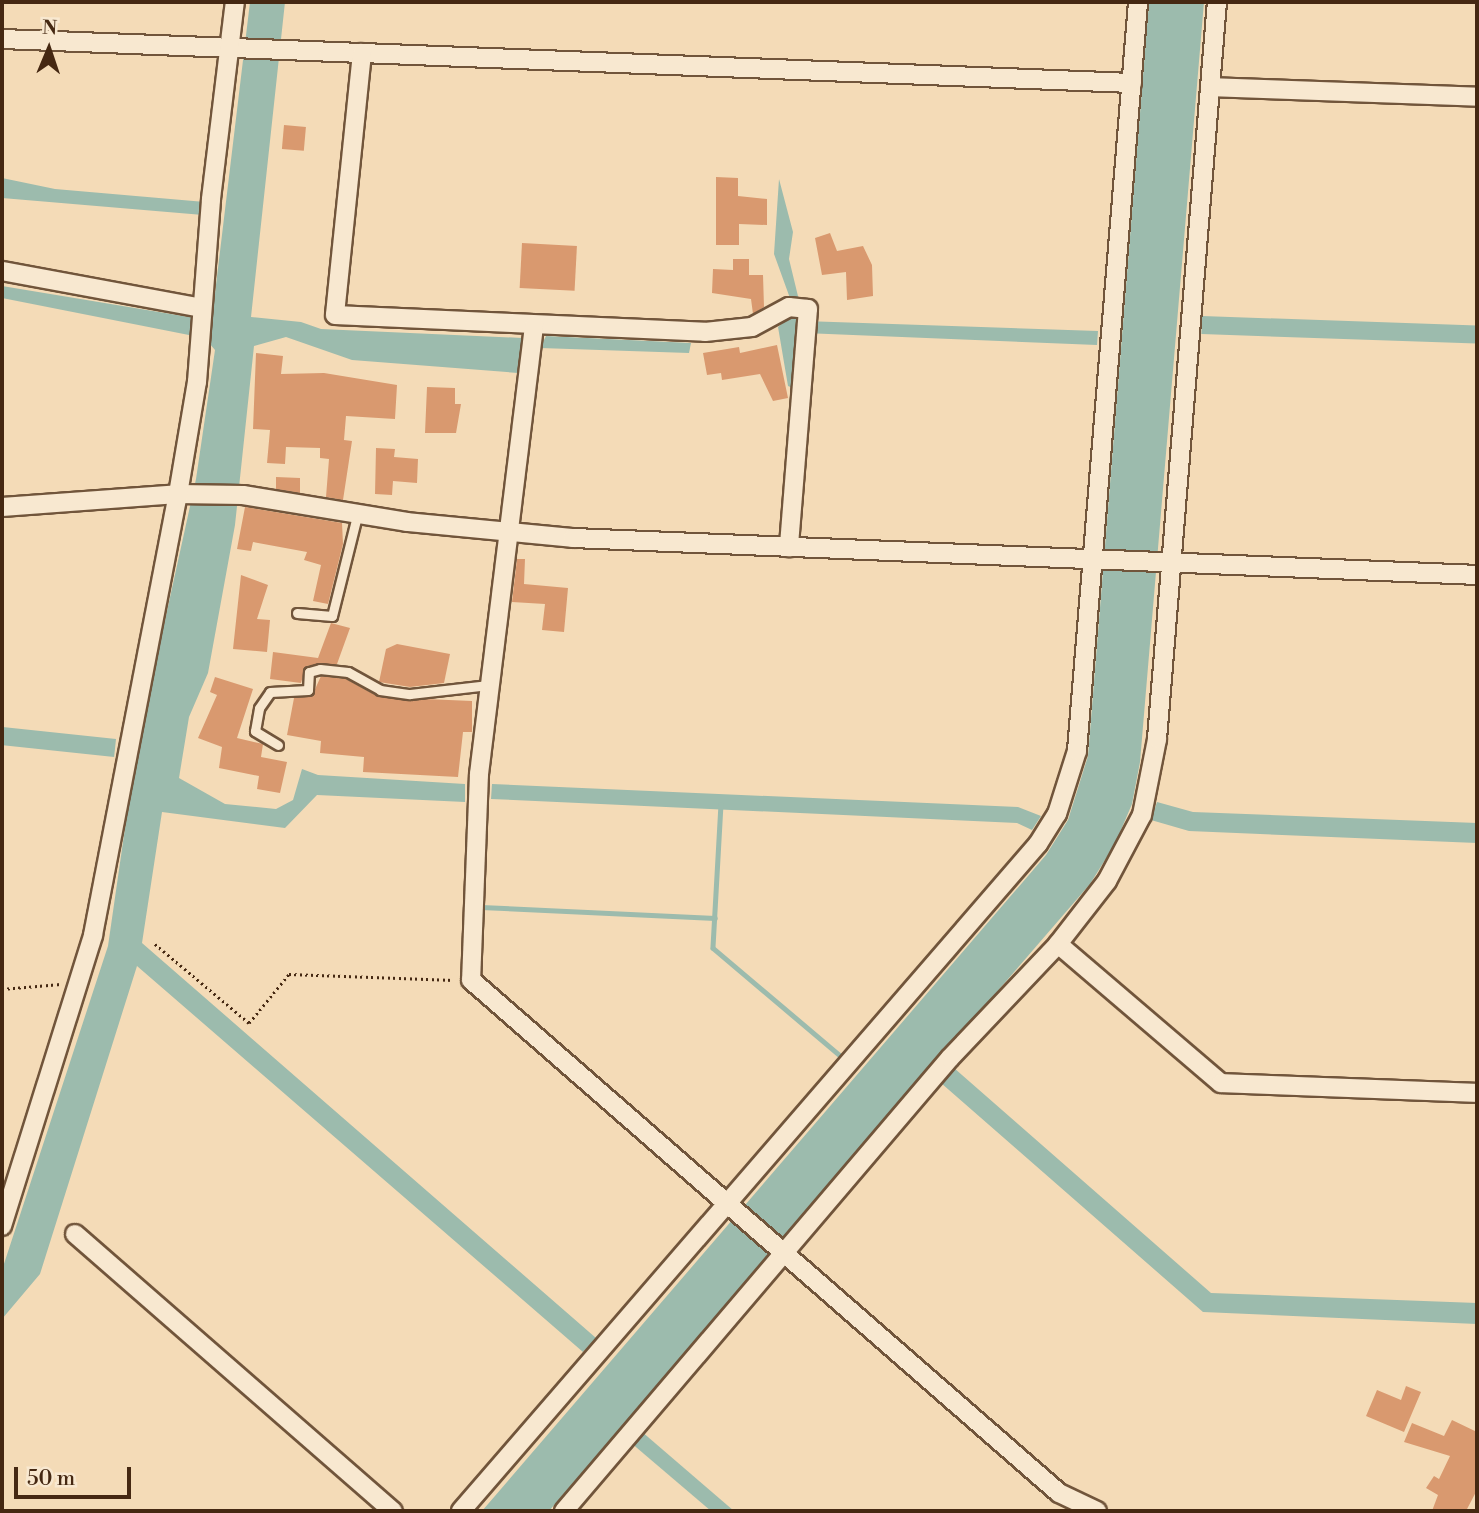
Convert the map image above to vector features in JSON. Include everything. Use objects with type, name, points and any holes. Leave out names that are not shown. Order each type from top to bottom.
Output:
[{"type":"street","points":[[2,1226],[93,935],[182,494],[197,382],[201,308],[235,48],[235,2]]},
{"type":"street","points":[[461,1511],[728,1208],[1038,844],[1057,814],[1077,751],[1096,560],[1139,2]]},
{"type":"street","points":[[564,1511],[950,1058],[1058,944],[1127,848],[1151,783],[1165,562],[1217,2]]},
{"type":"street","points":[[2,39],[1132,83]]},
{"type":"street","points":[[362,53],[335,315],[705,332],[752,327],[800,310],[809,340],[789,547]]},
{"type":"street","points":[[1210,87],[1477,97]]},
{"type":"street","points":[[2,271],[201,308]]},
{"type":"street","points":[[534,326],[479,774],[471,980],[728,1208],[1059,1493],[1097,1511]]},
{"type":"street","points":[[2,507],[182,494],[243,495],[357,516],[508,531],[789,547],[1477,575]]},
{"type":"street","points":[[1058,944],[1221,1083],[1477,1093]]},
{"type":"street","points":[[75,1234],[393,1511]]},
{"type":"lane","points":[[297,613],[332,616],[357,516]]},
{"type":"lane","points":[[278,745],[255,731],[259,708],[270,692],[307,690],[309,672],[320,669],[348,672],[380,690],[410,694],[488,685]]},
{"type":"path","points":[[155,944],[249,1023],[289,974],[471,980]]},
{"type":"path","points":[[2,989],[78,983]]},
{"type":"shaded area","points":[[250,2],[285,2],[251,317],[301,322],[321,329],[522,338],[518,373],[352,360],[286,337],[254,346],[235,525],[208,673],[189,717],[179,778],[225,804],[276,809],[293,800],[302,769],[318,775],[465,784],[465,802],[317,795],[285,828],[162,812],[142,943],[596,1338],[583,1352],[137,966],[40,1274],[2,1319],[2,1270],[108,946],[136,752],[196,479],[215,350],[209,343]]},
{"type":"shaded area","points":[[1149,2],[1204,2],[1140,762],[1132,804],[1115,844],[1090,884],[549,1511],[482,1511],[1046,855],[1068,820],[1088,756]]},
{"type":"shaded area","points":[[2,178],[55,189],[205,202],[203,215],[2,198]]},
{"type":"shaded area","points":[[779,179],[793,232],[789,259],[804,321],[1098,331],[1097,345],[804,333],[793,388],[788,386],[778,327],[792,315],[791,301],[774,254]]},
{"type":"shaded area","points":[[2,286],[195,318],[194,336],[2,298]]},
{"type":"shaded area","points":[[1202,316],[1477,326],[1476,344],[1201,334]]},
{"type":"shaded area","points":[[546,336],[691,343],[689,353],[540,348]]},
{"type":"shaded area","points":[[3,727],[116,739],[114,757],[2,745]]},
{"type":"shaded area","points":[[492,784],[1018,807],[1041,816],[1032,830],[1017,823],[491,799]]},
{"type":"shaded area","points":[[1157,802],[1193,812],[1477,823],[1477,843],[1189,831],[1151,820]]},
{"type":"shaded area","points":[[954,1068],[1211,1293],[1477,1303],[1477,1324],[1203,1312],[941,1083]]},
{"type":"shaded area","points":[[641,1431],[734,1511],[711,1511],[630,1442]]},
{"type":"building","points":[[284,125],[306,127],[304,151],[282,149]]},
{"type":"building","points":[[716,177],[738,178],[738,196],[767,199],[767,225],[739,224],[739,245],[716,245]]},
{"type":"building","points":[[830,233],[837,251],[863,246],[872,265],[873,296],[847,300],[846,272],[822,275],[815,238]]},
{"type":"building","points":[[522,243],[577,246],[575,291],[520,288]]},
{"type":"building","points":[[733,259],[749,259],[749,275],[763,275],[764,307],[753,314],[751,299],[712,293],[713,269],[733,270]]},
{"type":"building","points":[[777,345],[788,398],[773,401],[760,374],[722,380],[721,373],[707,375],[703,353],[739,347],[740,353]]},
{"type":"building","points":[[256,353],[283,356],[281,374],[324,373],[397,385],[395,419],[346,416],[344,440],[352,441],[343,500],[326,497],[329,459],[320,458],[320,448],[286,447],[285,464],[267,463],[270,430],[253,429]]},
{"type":"building","points":[[427,387],[455,388],[455,404],[461,404],[456,433],[425,433]]},
{"type":"building","points":[[376,448],[395,449],[394,457],[418,459],[417,483],[393,481],[392,495],[375,494]]},
{"type":"building","points":[[276,477],[300,478],[300,493],[276,489]]},
{"type":"building","points":[[245,507],[342,523],[343,544],[328,604],[313,601],[321,565],[304,560],[307,552],[253,542],[251,551],[237,549]]},
{"type":"building","points":[[517,559],[525,559],[524,584],[568,588],[564,632],[542,630],[545,604],[512,602]]},
{"type":"building","points":[[241,575],[268,585],[257,619],[270,620],[267,652],[233,649]]},
{"type":"building","points":[[331,623],[350,628],[337,664],[306,666],[301,683],[270,679],[273,652],[318,658]]},
{"type":"building","points":[[397,644],[450,654],[444,683],[410,687],[379,682],[386,649]]},
{"type":"building","points":[[321,676],[346,679],[379,697],[472,701],[472,732],[463,732],[458,777],[363,772],[364,757],[320,753],[321,741],[287,735],[294,698],[312,696]]},
{"type":"building","points":[[215,677],[253,689],[237,738],[263,744],[261,757],[287,762],[280,793],[257,789],[259,776],[219,768],[222,747],[198,738],[217,695],[210,692]]},
{"type":"building","points":[[1406,1386],[1421,1392],[1404,1432],[1366,1416],[1377,1390],[1401,1400]]},
{"type":"building","points":[[1452,1420],[1477,1432],[1477,1490],[1466,1511],[1432,1511],[1438,1495],[1426,1488],[1434,1476],[1439,1479],[1450,1456],[1404,1442],[1412,1423],[1444,1436]]},
{"type":"waterway","points":[[721,804],[713,948],[841,1056]]},
{"type":"waterway","points":[[481,907],[715,918]]}]
